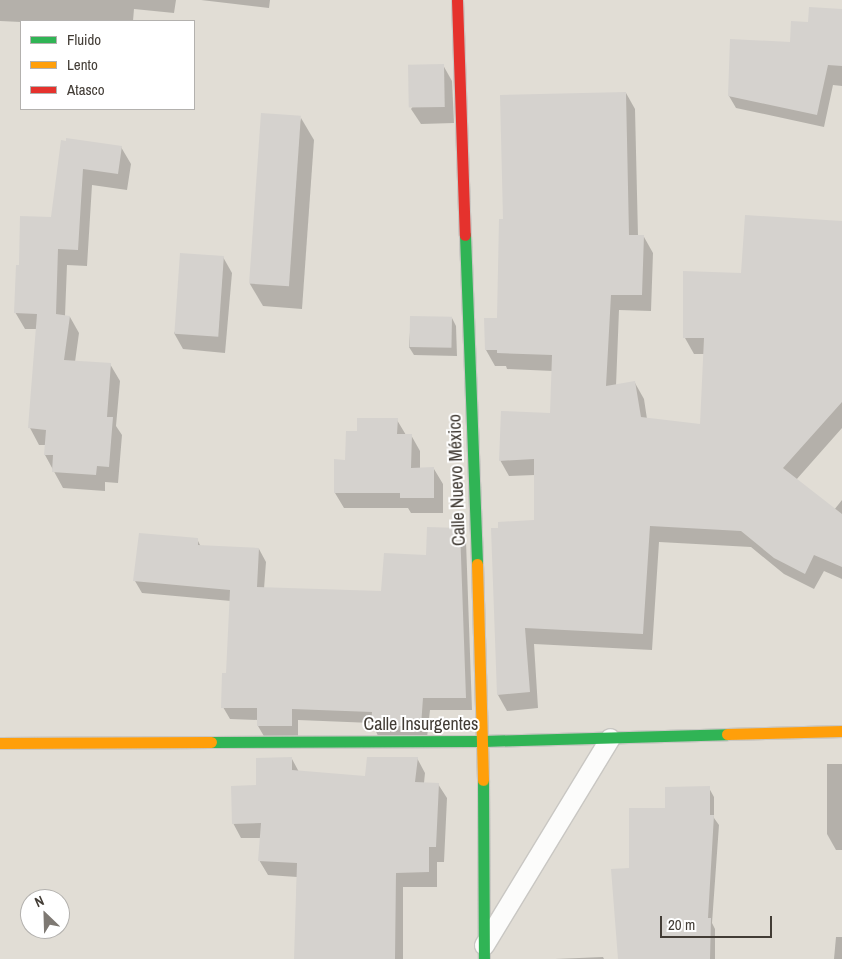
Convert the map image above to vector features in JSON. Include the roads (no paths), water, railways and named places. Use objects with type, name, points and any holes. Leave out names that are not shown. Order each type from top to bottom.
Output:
[{"type":"street","name":"Calle Nuevo México","points":[[457,0],[484,741],[484,952]]},
{"type":"street","name":"Calle Insurgentes","points":[[0,743],[484,741],[842,731]]},
{"type":"lane","points":[[484,952],[610,738]]}]
